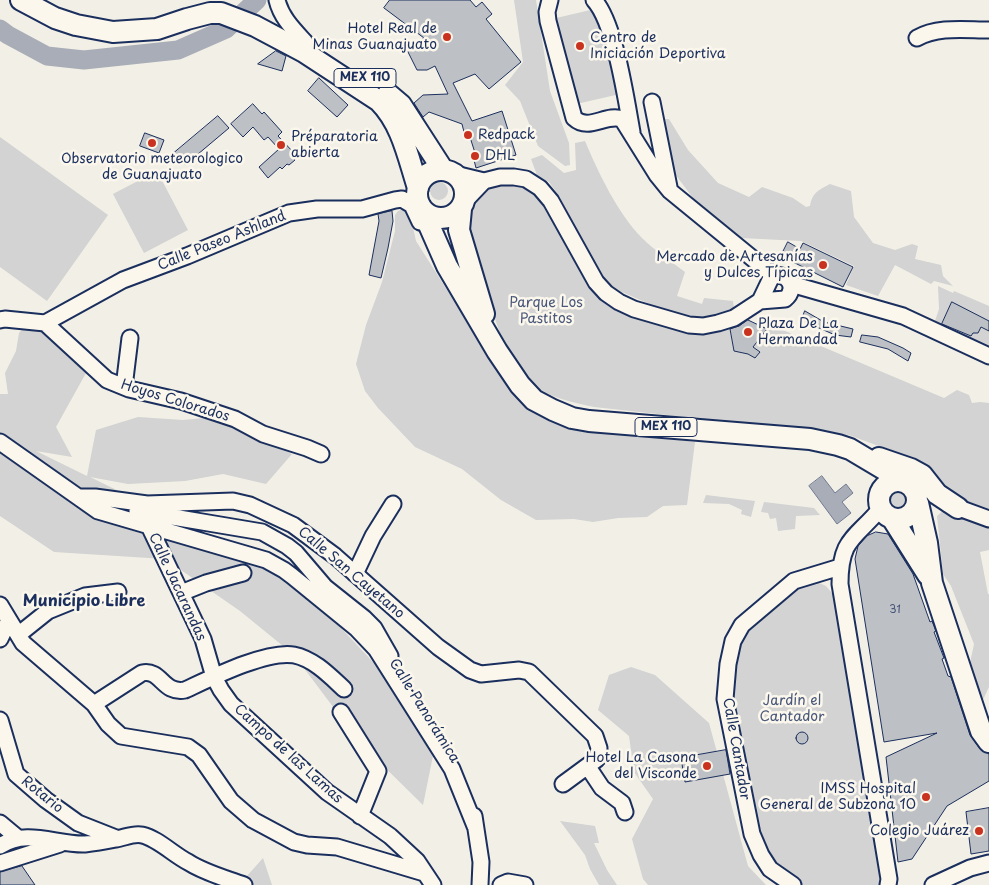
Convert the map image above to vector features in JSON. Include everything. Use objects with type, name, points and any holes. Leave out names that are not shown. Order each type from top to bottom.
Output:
[{"type":"main road","name":"MEX 110","points":[[20,0],[55,18],[76,25],[113,32],[159,27],[210,13],[222,5],[305,42],[375,85],[401,105],[449,172],[460,179],[464,186],[466,194],[462,205],[459,230],[496,351]]},
{"type":"main road","name":"MEX 110","points":[[257,22],[379,100],[391,114],[401,134],[420,197],[447,266],[496,351],[520,385],[534,400],[572,418],[810,439],[838,445],[855,452],[912,492]]},
{"type":"main road","points":[[449,172],[436,170],[425,176],[420,197],[433,217],[448,217],[462,205]]},
{"type":"main road","points":[[855,452],[884,507],[932,583]]},
{"type":"main road","points":[[855,452],[911,468],[922,475],[937,494],[958,508]]},
{"type":"main road","points":[[912,492],[914,511],[906,518],[896,519],[884,507],[884,487],[888,483],[893,481],[912,492],[927,543],[932,583],[981,731],[989,742]]},
{"type":"street","points":[[550,0],[547,12],[548,21],[574,118],[581,123],[588,124],[618,118],[624,121],[648,161],[670,191],[770,280]]},
{"type":"street","points":[[594,0],[600,7],[610,32],[633,136]]},
{"type":"street","points":[[278,4],[287,22],[305,42]]},
{"type":"street","points":[[917,38],[927,32],[941,30],[989,30]]},
{"type":"street","points":[[652,102],[670,191]]},
{"type":"street","points":[[449,172],[484,181],[500,177],[526,179],[540,188],[551,201],[596,282],[606,293],[619,302],[675,322],[703,326],[734,318],[760,301],[780,300],[788,296],[792,288],[786,277],[778,275],[770,280],[760,301]]},
{"type":"street","points":[[462,205],[484,181]]},
{"type":"street","name":"Calle Paseo Ashland","points":[[45,323],[123,280],[188,256],[289,213],[317,209],[362,208],[395,200],[408,202],[416,210],[426,240],[435,256],[447,266]]},
{"type":"street","points":[[791,284],[903,316],[989,356]]},
{"type":"street","points":[[0,320],[45,323]]},
{"type":"street","name":"Hoyos Colorados","points":[[45,323],[107,380],[124,387],[235,419],[263,434],[320,454]]},
{"type":"street","points":[[124,387],[130,338]]},
{"type":"street","name":"Calle Panorámica","points":[[0,442],[98,511],[216,544],[276,564],[292,576],[357,629],[376,649],[444,755],[455,776],[475,826]]},
{"type":"street","points":[[912,492],[989,519]]},
{"type":"street","name":"Calle San Cayetano","points":[[82,499],[95,497],[147,504],[233,501],[250,505],[293,525],[355,574],[438,647],[470,670],[481,674],[519,670],[529,672],[595,736],[599,748],[597,759],[588,767]]},
{"type":"street","name":"Calle Panorámica","points":[[82,499],[262,532],[296,554],[324,586],[364,618],[382,640],[391,658],[450,749],[470,791],[475,826]]},
{"type":"street","points":[[355,574],[373,536],[393,504]]},
{"type":"street","points":[[884,507],[849,542],[840,567],[840,584],[887,869],[888,885]]},
{"type":"street","name":"Calle Jacarandas","points":[[149,526],[203,640],[214,677]]},
{"type":"street","name":"Calle Cantador","points":[[793,885],[770,869],[761,855],[752,834],[725,698],[728,664],[733,641],[742,625],[794,582],[840,567]]},
{"type":"street","points":[[181,593],[243,573]]},
{"type":"street","points":[[18,635],[48,611],[85,596],[118,592]]},
{"type":"street","points":[[0,604],[23,643],[94,704],[108,724],[121,736],[188,747],[199,755],[231,801],[252,820],[294,842],[337,847],[429,879]]},
{"type":"street","points":[[0,639],[9,620]]},
{"type":"street","points":[[94,704],[148,672],[154,674],[172,690],[178,691],[185,690],[269,656],[294,655],[304,658],[328,673],[344,689]]},
{"type":"street","name":"Campo de las Lamas","points":[[214,677],[231,704],[326,792],[390,836],[417,861],[429,879]]},
{"type":"street","points":[[341,712],[378,771],[360,816]]},
{"type":"street","name":"Rotario","points":[[0,720],[16,774],[46,800],[78,823],[117,839]]},
{"type":"street","points":[[563,784],[588,767],[602,788],[622,803],[625,812]]},
{"type":"street","points":[[0,823],[18,838]]},
{"type":"street","points":[[475,826],[480,862],[480,885]]},
{"type":"street","points":[[0,846],[7,841],[18,838],[37,837],[63,843],[85,844],[141,834],[214,880],[244,885]]},
{"type":"street","points":[[0,863],[63,843]]},
{"type":"street","points":[[933,885],[970,868],[989,863]]},
{"type":"street","points":[[501,885],[508,882],[525,885]]},
{"type":"green space","points":[[514,0],[536,0],[550,91],[569,143],[570,165],[565,166],[538,146],[520,101],[505,85],[523,62]]},
{"type":"green space","points":[[599,8],[620,94],[572,105],[552,19]]},
{"type":"green space","points":[[660,119],[669,119],[688,150],[718,183],[749,197],[762,187],[793,198],[806,207],[810,206],[816,192],[830,184],[851,191],[854,217],[873,243],[895,250],[912,244],[918,246],[915,259],[941,265],[943,276],[953,286],[934,281],[931,284],[895,265],[878,296],[846,285],[854,266],[801,241],[741,238],[696,202],[672,170]]},
{"type":"green space","points":[[0,137],[108,215],[47,301],[0,267]]},
{"type":"green space","points":[[585,141],[609,192],[633,228],[652,247],[685,272],[677,296],[702,304],[704,298],[733,301],[734,309],[700,318],[668,312],[615,289],[601,276],[559,196],[549,182],[537,175],[531,159],[542,155],[564,173],[576,170],[575,143]]},
{"type":"green space","points":[[157,171],[188,230],[144,253],[113,194]]},
{"type":"green space","points":[[439,182],[445,185],[448,191],[445,197],[439,200],[433,197],[430,191],[433,185]]},
{"type":"green space","name":"Parque Los Pastitos","points":[[518,182],[530,190],[542,203],[587,283],[604,299],[649,318],[728,322],[734,351],[748,354],[755,358],[760,352],[753,347],[767,329],[778,328],[944,398],[957,390],[969,395],[972,403],[989,403],[989,510],[961,500],[940,488],[916,460],[849,435],[594,407],[561,399],[537,388],[520,373],[498,328],[473,241],[470,222],[470,211],[473,202],[488,184]]},
{"type":"green space","name":"Parque Los Pastitos","points":[[403,209],[410,214],[416,241],[511,391],[527,405],[584,427],[695,442],[687,505],[663,506],[647,517],[618,518],[593,522],[574,519],[536,520],[501,500],[462,469],[415,447],[378,408],[365,391],[356,364],[366,325],[382,282],[395,231],[395,215]]},
{"type":"green space","points":[[938,286],[989,306],[989,345],[935,321],[939,309]]},
{"type":"green space","points":[[30,321],[86,373],[56,427],[72,457],[36,451],[87,476],[96,430],[138,417],[183,420],[225,416],[292,454],[266,484],[223,474],[185,481],[128,484],[90,477],[292,576],[438,731],[423,805],[361,744],[294,655],[240,611],[165,559],[54,552],[0,516],[0,394],[8,394],[5,373],[16,351],[19,333]]},
{"type":"green space","points":[[895,490],[903,490],[909,496],[909,504],[903,510],[895,510],[889,504],[889,496]]},
{"type":"green space","points":[[706,495],[755,501],[751,517],[741,514],[742,510],[729,504],[703,503]]},
{"type":"green space","points":[[764,502],[814,508],[820,515],[796,516],[795,529],[778,531],[776,518],[770,519],[768,513],[761,512]]},
{"type":"green space","points":[[944,510],[989,525],[989,550],[980,552],[989,594],[989,687],[981,704],[970,663],[974,644],[951,586],[943,574],[937,516]]},
{"type":"green space","name":"Jardín el Cantador","points":[[815,581],[826,586],[836,598],[883,868],[880,885],[799,885],[774,867],[760,844],[728,694],[742,632],[795,585]]},
{"type":"green space","points":[[631,667],[655,675],[709,723],[748,866],[766,885],[648,885],[643,879],[632,839],[653,799],[634,772],[629,736],[598,710],[609,675]]},
{"type":"green space","points":[[560,821],[595,826],[599,843],[594,843],[607,870],[617,885],[599,885],[585,855]]},
{"type":"green space","points":[[263,858],[272,885],[239,885]]},
{"type":"shaded area","points":[[822,476],[835,493],[846,484],[853,493],[842,502],[851,513],[837,524],[809,486]]},
{"type":"building","points":[[390,0],[470,0],[476,7],[482,2],[492,14],[486,19],[521,62],[489,89],[475,74],[453,83],[472,121],[502,111],[516,155],[476,168],[474,160],[477,159],[468,131],[464,132],[462,124],[429,112],[423,117],[414,103],[423,95],[448,94],[435,66],[427,70],[417,70],[406,48],[413,47],[424,38],[384,8]]},
{"type":"building","points":[[276,51],[286,56],[282,71],[258,64]]},
{"type":"building","points":[[319,78],[348,105],[337,117],[308,91]]},
{"type":"building","name":"Préparatoria abierta","points":[[253,104],[262,114],[264,112],[282,132],[278,136],[294,153],[292,156],[295,160],[282,169],[280,167],[268,178],[259,167],[279,149],[268,137],[264,140],[253,127],[243,137],[231,124]]},
{"type":"building","points":[[218,116],[229,128],[185,165],[174,153]]},
{"type":"building","name":"Observatorio meteorologico de Guanajuato","points":[[145,133],[164,140],[159,153],[140,146]]},
{"type":"building","points":[[392,211],[393,221],[381,278],[369,275],[379,221],[378,214]]},
{"type":"building","name":"Mercado de Artesanías y Dulces Típicas","points":[[788,242],[800,249],[803,243],[853,267],[843,287],[781,256]]},
{"type":"building","points":[[952,302],[989,321],[989,331],[981,327],[978,333],[973,333],[971,336],[942,324]]},
{"type":"building","points":[[805,311],[824,322],[853,329],[851,337],[835,335],[810,324],[802,319]]},
{"type":"building","points":[[748,320],[767,329],[753,347],[760,352],[755,358],[748,354],[734,351],[730,329]]},
{"type":"building","points":[[862,335],[878,337],[903,348],[911,353],[908,361],[888,349],[860,342]]},
{"type":"building","points":[[876,532],[888,534],[913,574],[930,622],[932,621],[936,631],[934,632],[944,658],[942,659],[948,676],[951,677],[970,735],[980,749],[989,754],[989,781],[947,806],[912,859],[898,862],[886,757],[937,733],[884,742],[855,559],[858,546],[867,536]]},
{"type":"building","points":[[804,732],[807,733],[807,743],[800,744],[797,743],[796,736],[797,733]]},
{"type":"building","name":"Hotel La Casona del Visconde","points":[[726,750],[730,774],[685,782],[681,758]]},
{"type":"building","name":"Colegio Juárez","points":[[989,808],[989,851],[971,854],[966,812]]},
{"type":"building","points":[[22,866],[35,885],[0,885],[0,872]]},
{"type":"waterway","points":[[0,29],[47,56],[84,60],[178,50],[226,29],[257,0]]},
{"type":"place","name":"Hotel Real de Minas Guanajuato","points":[[447,37]]},
{"type":"place","name":"Centro de Iniciación Deportiva","points":[[580,46]]},
{"type":"place","name":"Redpack","points":[[468,135]]},
{"type":"place","name":"Observatorio meteorologico de Guanajuato","points":[[152,143]]},
{"type":"place","name":"Préparatoria abierta","points":[[281,145]]},
{"type":"place","name":"DHL","points":[[475,156]]},
{"type":"place","name":"Mercado de Artesanías y Dulces Típicas","points":[[823,265]]},
{"type":"place","name":"Plaza De La Hermandad","points":[[748,332]]},
{"type":"place","name":"Hotel La Casona del Visconde","points":[[707,766]]},
{"type":"place","name":"IMSS Hospital General de Subzona 10","points":[[926,797]]},
{"type":"place","name":"Colegio Juárez","points":[[979,831]]},
{"type":"district","name":"Municipio Libre","points":[[84,602]]}]
